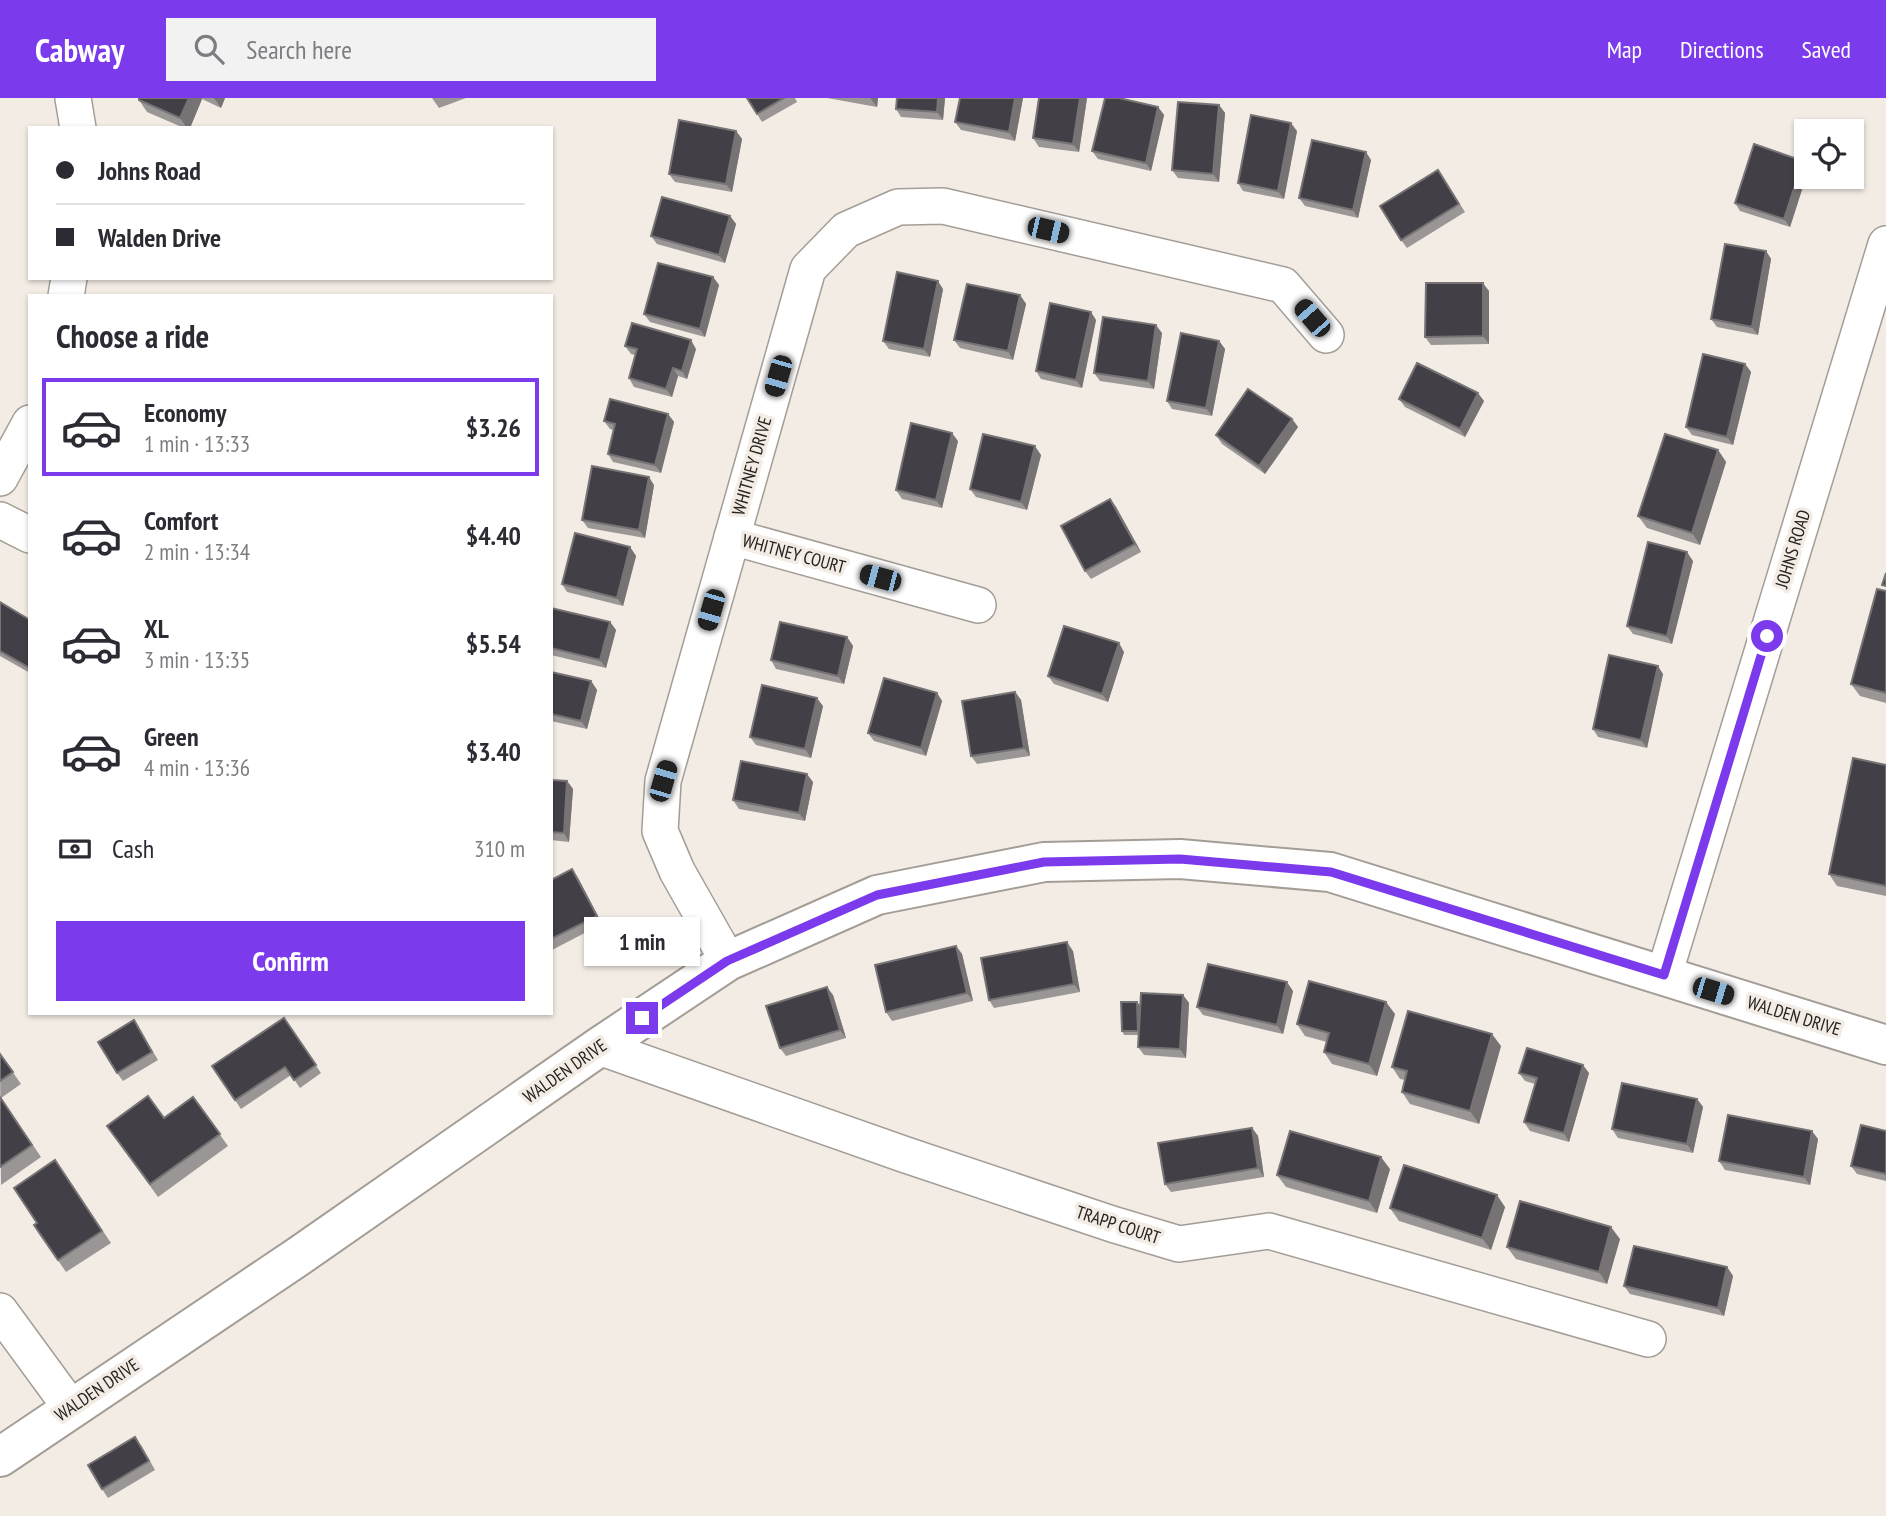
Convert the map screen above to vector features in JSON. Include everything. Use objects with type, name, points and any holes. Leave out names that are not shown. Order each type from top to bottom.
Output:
[{"type":"street","points":[[73,98],[78,126]]},
{"type":"street","name":"WHITNEY DRIVE","points":[[727,961],[677,871],[660,831],[663,781],[808,269],[846,230],[898,208],[943,206],[1283,285],[1326,335]]},
{"type":"street","name":"JOHNS ROAD","points":[[1664,975],[1886,244]]},
{"type":"street","points":[[0,478],[28,432]]},
{"type":"street","points":[[0,520],[28,534]]},
{"type":"street","name":"WHITNEY COURT","points":[[732,537],[978,605]]},
{"type":"street","name":"WALDEN DRIVE","points":[[0,1457],[299,1256],[599,1046],[727,961],[877,895],[1044,862],[1180,859],[1331,872],[1886,1045]]},
{"type":"street","name":"TRAPP COURT","points":[[599,1046],[906,1155],[1179,1244],[1269,1231],[1648,1339]]},
{"type":"street","points":[[0,1311],[71,1408]]},
{"type":"building","points":[[139,98],[189,98],[180,118]]},
{"type":"building","points":[[747,98],[784,98],[757,114]]},
{"type":"building","points":[[897,98],[938,98],[937,112],[896,109]]},
{"type":"building","points":[[960,98],[1015,98],[1009,132],[955,122]]},
{"type":"building","points":[[1039,98],[1080,98],[1073,144],[1033,138]]},
{"type":"building","points":[[1105,98],[1119,98],[1158,107],[1146,163],[1092,151]]},
{"type":"building","points":[[1178,102],[1219,105],[1213,174],[1172,170]]},
{"type":"building","points":[[1251,115],[1291,123],[1278,191],[1238,183]]},
{"type":"building","points":[[679,120],[736,131],[726,184],[669,174]]},
{"type":"building","points":[[1312,140],[1366,152],[1353,210],[1299,198]]},
{"type":"building","points":[[1754,144],[1794,158],[1794,188],[1784,219],[1735,203]]},
{"type":"building","points":[[1438,170],[1459,204],[1401,240],[1380,206]]},
{"type":"building","points":[[662,197],[730,216],[719,255],[651,236]]},
{"type":"building","points":[[1725,244],[1766,251],[1752,327],[1711,319]]},
{"type":"building","points":[[658,263],[713,277],[700,329],[644,314]]},
{"type":"building","points":[[897,272],[938,281],[924,349],[883,341]]},
{"type":"building","points":[[1426,283],[1483,283],[1483,336],[1425,337]]},
{"type":"building","points":[[967,284],[1020,295],[1008,351],[954,340]]},
{"type":"building","points":[[1050,303],[1091,312],[1076,380],[1036,371]]},
{"type":"building","points":[[1103,317],[1156,325],[1148,381],[1094,373]]},
{"type":"building","points":[[632,323],[691,340],[682,371],[673,368],[666,389],[629,378],[637,349],[625,346]]},
{"type":"building","points":[[1181,333],[1219,341],[1206,408],[1167,401]]},
{"type":"building","points":[[1703,354],[1745,364],[1727,437],[1686,427]]},
{"type":"building","points":[[1417,363],[1478,393],[1460,429],[1399,399]]},
{"type":"building","points":[[1248,389],[1292,419],[1259,466],[1216,435]]},
{"type":"building","points":[[610,399],[668,414],[655,465],[608,454],[615,424],[604,421]]},
{"type":"building","points":[[911,423],[952,433],[936,500],[896,490]]},
{"type":"building","points":[[983,434],[1035,446],[1021,502],[970,489]]},
{"type":"building","points":[[1665,434],[1718,450],[1692,533],[1638,516]]},
{"type":"building","points":[[592,466],[649,477],[639,530],[582,520]]},
{"type":"building","points":[[1110,499],[1135,544],[1085,571],[1061,526]]},
{"type":"building","points":[[575,533],[630,547],[617,598],[562,584]]},
{"type":"building","points":[[1648,542],[1687,552],[1667,636],[1627,626]]},
{"type":"building","points":[[1877,589],[1886,591],[1886,693],[1851,684]]},
{"type":"building","points":[[0,602],[28,619],[28,667],[0,651]]},
{"type":"building","points":[[553,608],[610,622],[600,660],[553,648]]},
{"type":"building","points":[[780,622],[847,637],[838,676],[771,660]]},
{"type":"building","points":[[1064,626],[1119,643],[1102,694],[1048,676]]},
{"type":"building","points":[[1609,655],[1658,666],[1641,740],[1593,729]]},
{"type":"building","points":[[553,672],[591,681],[581,721],[553,714]]},
{"type":"building","points":[[884,678],[937,693],[921,748],[868,733]]},
{"type":"building","points":[[762,685],[817,698],[805,749],[750,737]]},
{"type":"building","points":[[1015,692],[1024,748],[971,756],[962,701]]},
{"type":"building","points":[[1853,758],[1886,765],[1886,886],[1829,874]]},
{"type":"building","points":[[741,761],[807,774],[799,813],[733,800]]},
{"type":"building","points":[[553,780],[567,781],[564,833],[553,832]]},
{"type":"building","points":[[572,869],[597,916],[553,938],[553,879]]},
{"type":"building","points":[[1067,942],[1074,984],[989,1000],[981,958]]},
{"type":"building","points":[[956,946],[967,993],[886,1012],[875,965]]},
{"type":"building","points":[[1208,964],[1287,982],[1277,1025],[1197,1007]]},
{"type":"building","points":[[1309,981],[1386,1002],[1369,1064],[1324,1052],[1329,1033],[1297,1024]]},
{"type":"building","points":[[827,987],[840,1030],[780,1048],[766,1006]]},
{"type":"building","points":[[1141,993],[1183,995],[1180,1049],[1138,1047]]},
{"type":"building","points":[[1121,1002],[1137,1002],[1138,1031],[1122,1031]]},
{"type":"building","points":[[1408,1011],[1492,1034],[1470,1111],[1402,1092],[1407,1071],[1392,1067]]},
{"type":"building","points":[[284,1018],[316,1065],[294,1080],[285,1067],[235,1100],[212,1066]]},
{"type":"building","points":[[134,1020],[152,1052],[117,1073],[98,1042]]},
{"type":"building","points":[[1527,1048],[1583,1065],[1564,1133],[1524,1122],[1537,1078],[1519,1073]]},
{"type":"building","points":[[0,1054],[13,1072],[0,1081]]},
{"type":"building","points":[[1622,1083],[1697,1099],[1687,1144],[1612,1129]]},
{"type":"building","points":[[148,1096],[164,1118],[193,1097],[220,1134],[150,1184],[107,1126]]},
{"type":"building","points":[[0,1097],[32,1145],[0,1167]]},
{"type":"building","points":[[1728,1115],[1812,1131],[1804,1177],[1719,1161]]},
{"type":"building","points":[[1861,1125],[1886,1131],[1886,1174],[1851,1166]]},
{"type":"building","points":[[1252,1128],[1258,1168],[1165,1184],[1158,1143]]},
{"type":"building","points":[[1290,1131],[1381,1157],[1369,1201],[1277,1175]]},
{"type":"building","points":[[55,1160],[102,1231],[58,1260],[34,1225],[37,1223],[14,1188]]},
{"type":"building","points":[[1404,1165],[1497,1195],[1482,1238],[1390,1208]]},
{"type":"building","points":[[1520,1201],[1611,1227],[1599,1272],[1507,1247]]},
{"type":"building","points":[[1634,1246],[1727,1267],[1718,1308],[1624,1286]]},
{"type":"building","points":[[135,1437],[149,1461],[102,1489],[88,1465]]},
{"type":"route","points":[[642,1018],[727,961],[877,895],[1044,862],[1180,859],[1331,872],[1664,975],[1767,636]]}]
